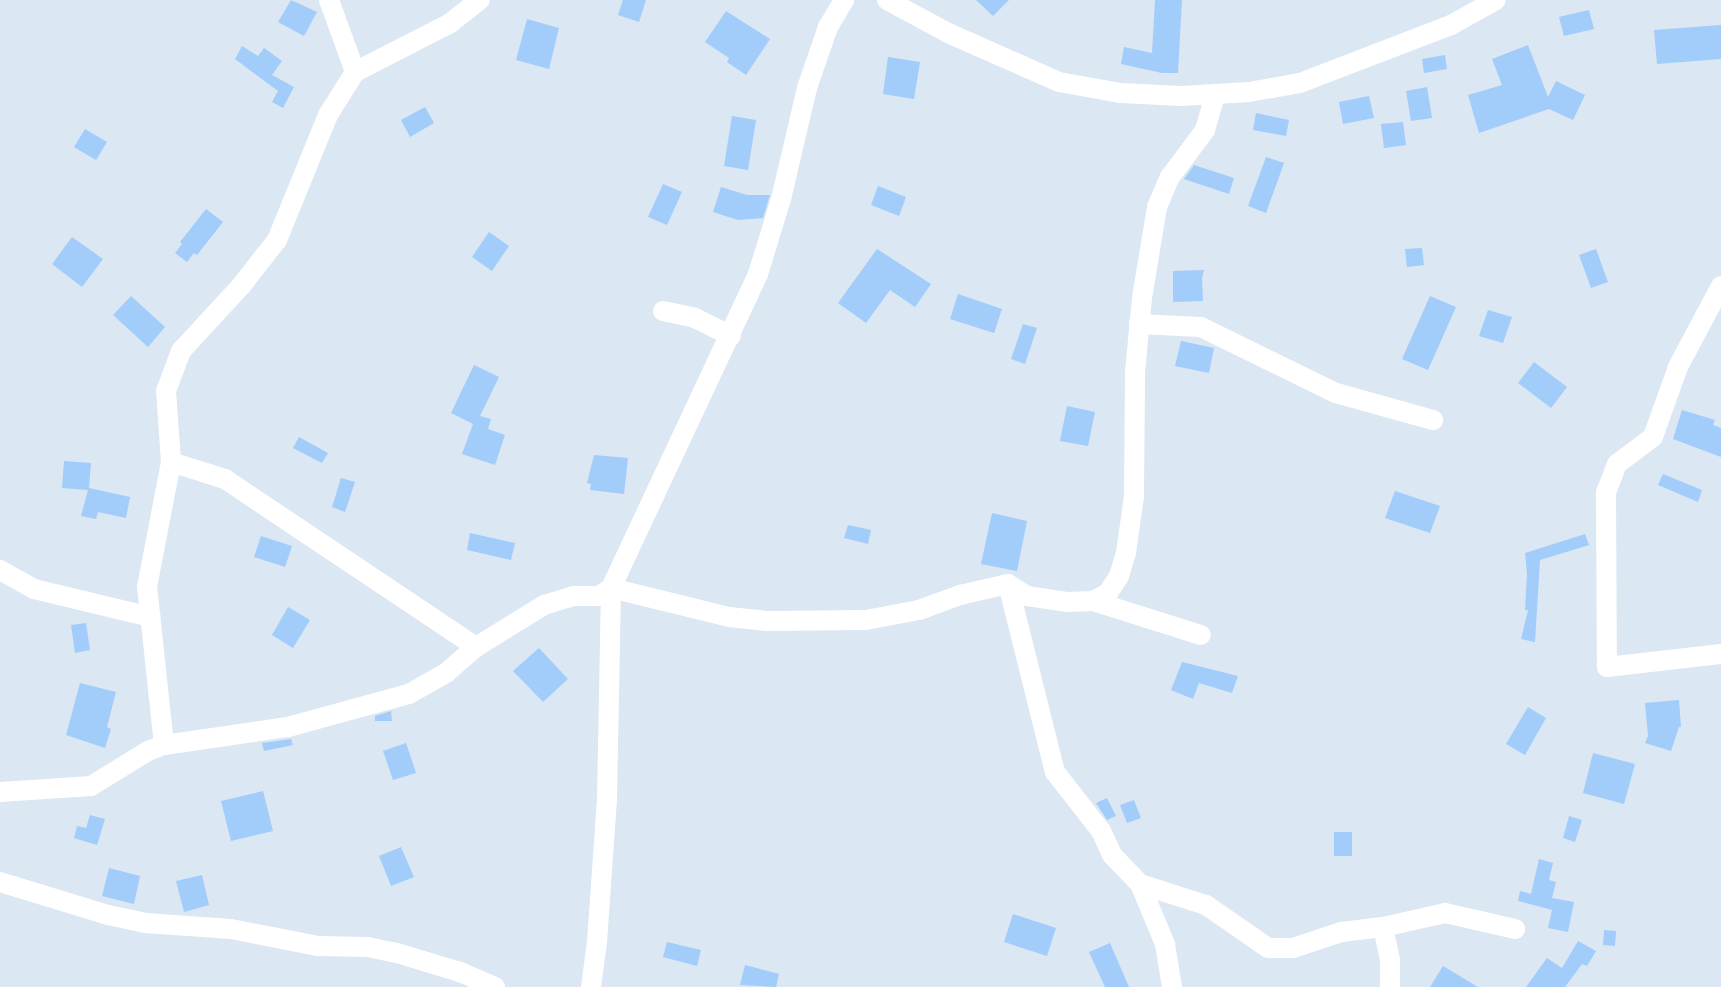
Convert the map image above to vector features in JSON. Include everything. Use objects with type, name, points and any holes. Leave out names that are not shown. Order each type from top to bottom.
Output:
[{"type":"street","points":[[329,0],[354,72]]},
{"type":"street","points":[[164,745],[147,587],[171,462],[166,391],[181,351],[241,286],[277,240],[328,115],[354,72],[449,24],[480,0]]},
{"type":"street","points":[[591,987],[597,942],[607,798],[611,588],[731,336],[758,274],[781,199],[807,88],[824,37],[844,0]]},
{"type":"street","points":[[886,0],[948,33],[1059,82],[1121,93],[1182,96],[1249,92],[1300,83],[1451,25],[1496,0]]},
{"type":"street","points":[[1093,601],[1108,593],[1119,576],[1126,553],[1134,496],[1135,372],[1139,324],[1157,207],[1170,177],[1205,130],[1215,94]]},
{"type":"street","points":[[1721,286],[1678,367],[1653,437],[1617,464],[1606,492],[1606,504],[1607,667],[1721,654]]},
{"type":"street","points":[[663,311],[695,318],[731,336]]},
{"type":"street","points":[[1139,324],[1201,327],[1336,393],[1433,420]]},
{"type":"street","points":[[171,462],[225,478],[476,646]]},
{"type":"street","points":[[0,570],[34,589],[151,618]]},
{"type":"street","points":[[1008,584],[1055,772],[1101,831],[1112,855],[1140,884],[1165,944],[1172,987]]},
{"type":"street","points":[[0,792],[92,786],[148,751],[164,745],[288,727],[408,694],[446,673],[476,646],[544,605],[573,596],[599,596],[611,588],[729,617],[819,621],[866,620],[919,610],[960,595],[1008,584],[1027,596],[1067,602],[1093,601],[1201,635]]},
{"type":"street","points":[[0,882],[108,915],[145,923],[231,929],[318,946],[368,946],[460,972],[495,987]]},
{"type":"street","points":[[1140,884],[1206,906],[1268,948],[1293,948],[1341,932],[1383,927],[1445,913],[1515,928]]},
{"type":"street","points":[[1383,927],[1390,960],[1390,987]]},
{"type":"building","points":[[291,0],[317,12],[304,36],[278,22]]},
{"type":"building","points":[[623,0],[646,0],[639,22],[618,15]]},
{"type":"building","points":[[976,0],[1009,0],[993,16]]},
{"type":"building","points":[[1155,0],[1182,0],[1178,73],[1162,73],[1121,64],[1124,47],[1152,53]]},
{"type":"building","points":[[1589,10],[1594,29],[1564,36],[1559,17]]},
{"type":"building","points":[[726,11],[770,39],[746,75],[727,62],[729,58],[705,42]]},
{"type":"building","points":[[527,19],[559,28],[549,69],[516,60]]},
{"type":"building","points":[[1721,25],[1721,59],[1657,64],[1654,30]]},
{"type":"building","points":[[1528,45],[1548,97],[1556,81],[1585,95],[1573,120],[1549,109],[1479,133],[1468,95],[1502,85],[1492,59]]},
{"type":"building","points":[[242,46],[258,56],[264,48],[282,61],[272,75],[294,87],[283,108],[272,102],[278,91],[235,59]]},
{"type":"building","points":[[1445,55],[1447,69],[1424,73],[1422,59]]},
{"type":"building","points":[[888,57],[920,62],[914,99],[883,94]]},
{"type":"building","points":[[1427,87],[1432,118],[1411,121],[1406,91]]},
{"type":"building","points":[[1369,96],[1374,118],[1343,124],[1339,102]]},
{"type":"building","points":[[425,107],[434,123],[410,137],[401,120]]},
{"type":"building","points":[[1256,113],[1289,120],[1286,136],[1253,130]]},
{"type":"building","points":[[732,116],[756,120],[748,170],[724,166]]},
{"type":"building","points":[[1403,122],[1406,145],[1384,148],[1381,124]]},
{"type":"building","points":[[85,129],[107,142],[96,160],[74,147]]},
{"type":"building","points":[[1266,157],[1284,163],[1266,213],[1248,206]]},
{"type":"building","points":[[1194,165],[1234,178],[1229,194],[1184,179]]},
{"type":"building","points":[[663,184],[682,192],[667,225],[648,217]]},
{"type":"building","points":[[878,186],[906,197],[899,216],[871,205]]},
{"type":"building","points":[[721,187],[747,195],[770,195],[763,218],[738,220],[713,212]]},
{"type":"building","points":[[206,209],[223,222],[197,255],[194,253],[187,262],[175,253],[182,244],[180,242]]},
{"type":"building","points":[[489,232],[509,246],[492,271],[472,257]]},
{"type":"building","points":[[72,237],[103,259],[82,287],[52,264]]},
{"type":"building","points":[[1422,248],[1424,265],[1407,267],[1405,249]]},
{"type":"building","points":[[877,249],[931,284],[915,307],[890,290],[866,323],[838,303]]},
{"type":"building","points":[[1596,249],[1608,282],[1591,288],[1579,255]]},
{"type":"building","points":[[1204,270],[1203,301],[1173,302],[1173,271]]},
{"type":"building","points":[[958,294],[1002,309],[994,333],[950,319]]},
{"type":"building","points":[[131,296],[165,327],[148,347],[113,315]]},
{"type":"building","points":[[1430,296],[1456,307],[1428,370],[1402,359]]},
{"type":"building","points":[[1488,310],[1512,317],[1503,343],[1479,336]]},
{"type":"building","points":[[1023,324],[1037,328],[1025,364],[1011,359]]},
{"type":"building","points":[[1181,341],[1214,348],[1209,373],[1175,366]]},
{"type":"building","points":[[1534,362],[1567,387],[1551,408],[1518,383]]},
{"type":"building","points":[[474,365],[499,377],[480,416],[491,419],[488,429],[505,435],[495,465],[462,454],[473,424],[451,413]]},
{"type":"building","points":[[1067,406],[1095,412],[1088,446],[1060,441]]},
{"type":"building","points":[[1682,410],[1715,420],[1713,425],[1721,428],[1721,457],[1673,439]]},
{"type":"building","points":[[299,437],[328,453],[322,463],[293,448]]},
{"type":"building","points":[[594,455],[628,458],[624,494],[590,490],[591,484],[587,483]]},
{"type":"building","points":[[64,461],[91,463],[89,488],[130,497],[126,518],[98,512],[96,519],[81,516],[88,490],[62,488]]},
{"type":"building","points":[[1663,474],[1702,490],[1698,502],[1658,485]]},
{"type":"building","points":[[341,478],[355,482],[345,512],[332,507]]},
{"type":"building","points":[[1395,491],[1440,506],[1430,533],[1385,518]]},
{"type":"building","points":[[992,513],[1027,521],[1017,571],[981,564]]},
{"type":"building","points":[[848,525],[871,530],[868,544],[844,538]]},
{"type":"building","points":[[470,533],[515,543],[511,560],[467,550]]},
{"type":"building","points":[[1585,534],[1589,545],[1540,560],[1535,642],[1521,639],[1528,610],[1525,610],[1527,574],[1525,553]]},
{"type":"building","points":[[261,536],[292,546],[285,567],[254,557]]},
{"type":"building","points":[[288,607],[310,620],[293,648],[272,635]]},
{"type":"building","points":[[86,623],[90,650],[75,653],[71,625]]},
{"type":"building","points":[[539,648],[568,679],[543,702],[513,671]]},
{"type":"building","points":[[1182,662],[1238,676],[1232,693],[1199,683],[1193,699],[1171,690]]},
{"type":"building","points":[[80,683],[116,692],[107,727],[111,729],[105,748],[66,735]]},
{"type":"building","points":[[1679,700],[1681,727],[1679,727],[1671,751],[1645,743],[1648,736],[1645,703]]},
{"type":"building","points":[[1528,707],[1546,718],[1525,755],[1506,744]]},
{"type":"building","points":[[391,711],[392,721],[375,721],[375,716]]},
{"type":"building","points":[[291,739],[293,745],[264,751],[262,743]]},
{"type":"building","points":[[406,743],[416,773],[393,780],[383,751]]},
{"type":"building","points":[[1593,753],[1635,764],[1624,804],[1583,793]]},
{"type":"building","points":[[263,791],[273,831],[231,841],[221,801]]},
{"type":"building","points":[[1107,798],[1116,816],[1107,820],[1096,803]]},
{"type":"building","points":[[1134,800],[1141,818],[1127,823],[1120,805]]},
{"type":"building","points":[[90,815],[105,819],[97,845],[74,838],[77,826],[86,828]]},
{"type":"building","points":[[1569,816],[1582,820],[1575,842],[1563,838]]},
{"type":"building","points":[[1334,832],[1352,832],[1352,856],[1334,856]]},
{"type":"building","points":[[401,847],[414,877],[391,886],[379,856]]},
{"type":"building","points":[[1539,859],[1553,863],[1549,880],[1556,882],[1552,898],[1574,902],[1568,932],[1548,928],[1552,910],[1518,901],[1520,891],[1531,894]]},
{"type":"building","points":[[109,868],[140,876],[134,904],[102,896]]},
{"type":"building","points":[[202,875],[209,905],[184,912],[176,881]]},
{"type":"building","points":[[1013,914],[1056,928],[1047,956],[1004,942]]},
{"type":"building","points":[[1604,930],[1616,931],[1615,946],[1603,945]]},
{"type":"building","points":[[1578,941],[1596,951],[1587,966],[1582,964],[1565,987],[1526,987],[1547,958],[1562,968]]},
{"type":"building","points":[[667,942],[701,950],[697,966],[663,957]]},
{"type":"building","points":[[1110,943],[1129,987],[1105,987],[1089,952]]},
{"type":"building","points":[[745,965],[779,974],[776,987],[740,985]]},
{"type":"building","points":[[1443,966],[1478,987],[1430,987]]}]
